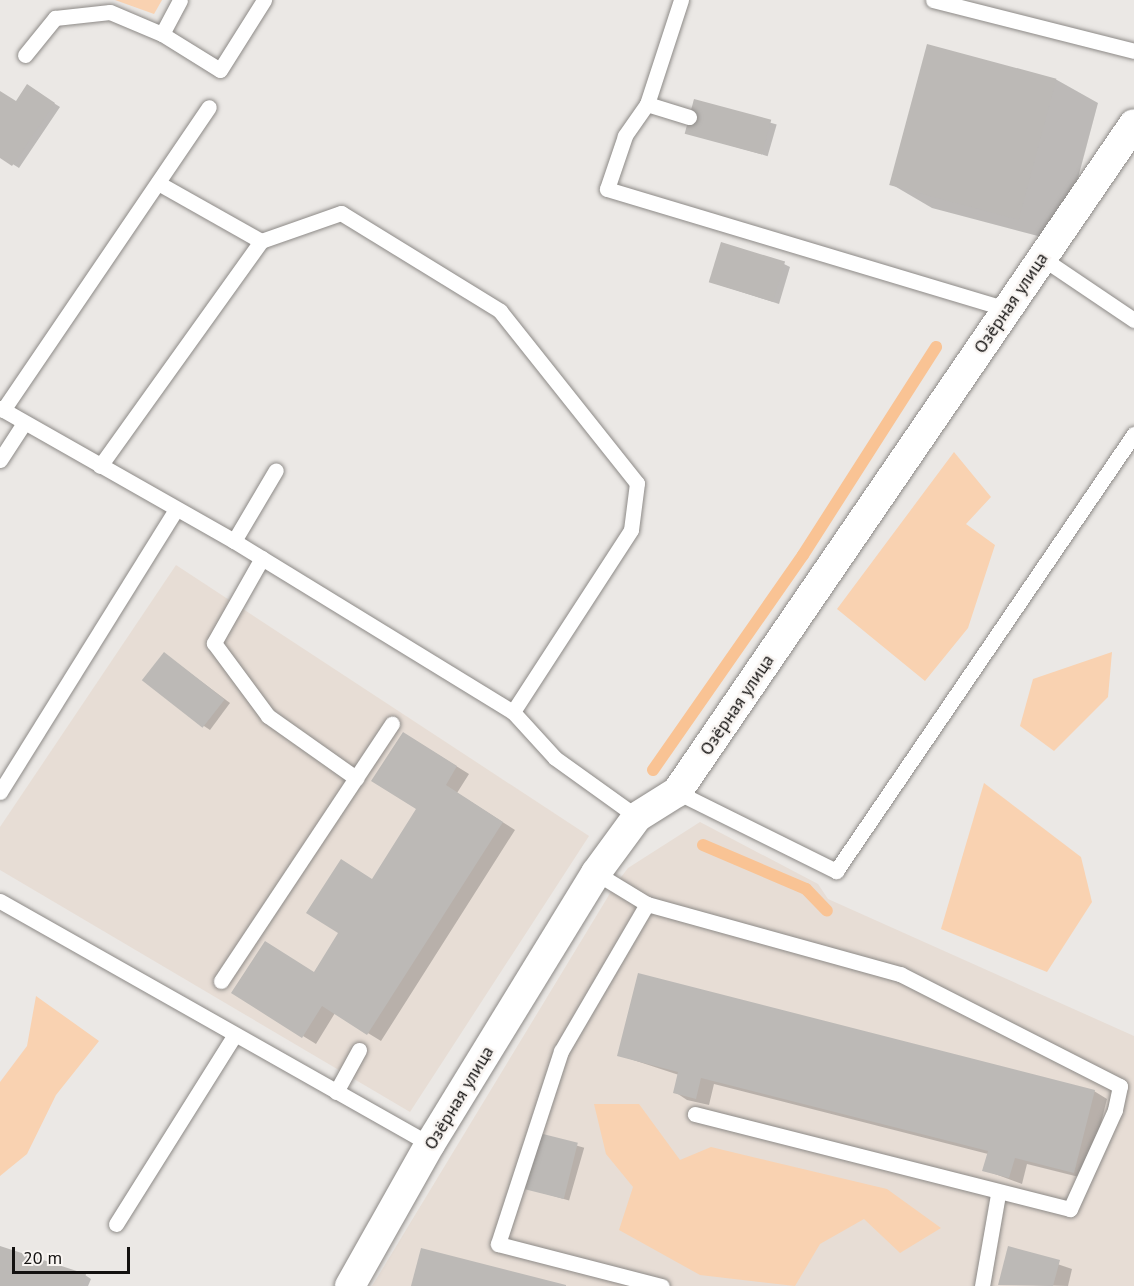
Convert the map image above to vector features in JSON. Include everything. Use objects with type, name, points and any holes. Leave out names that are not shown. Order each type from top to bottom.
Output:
[{"type":"street","name":"Озёрная улица","points":[[350,1286],[430,1144],[596,873],[637,817],[677,792],[1134,124]]},
{"type":"lane","points":[[162,34],[180,0]]},
{"type":"lane","points":[[25,55],[55,18],[80,11],[110,12],[162,34],[220,70],[264,0]]},
{"type":"lane","points":[[681,0],[647,104],[625,136],[607,189],[1008,309]]},
{"type":"lane","points":[[933,0],[1134,51]]},
{"type":"lane","points":[[647,104],[689,117]]},
{"type":"lane","points":[[209,107],[1,409],[234,541],[513,712],[555,758],[637,817]]},
{"type":"lane","points":[[158,183],[261,241]]},
{"type":"lane","points":[[100,466],[261,241],[341,213],[500,311],[637,483],[631,530],[513,712]]},
{"type":"lane","points":[[1042,258],[1134,320]]},
{"type":"lane","points":[[0,460],[24,423]]},
{"type":"lane","points":[[677,792],[836,871],[1134,434]]},
{"type":"lane","points":[[234,541],[276,470]]},
{"type":"lane","points":[[0,792],[176,508]]},
{"type":"lane","points":[[262,558],[214,643],[268,716],[356,778]]},
{"type":"lane","points":[[221,981],[392,724]]},
{"type":"lane","points":[[596,873],[647,904],[900,974],[1120,1086],[1115,1110],[1070,1209],[998,1194],[695,1114]]},
{"type":"lane","points":[[0,901],[234,1036],[430,1144]]},
{"type":"lane","points":[[647,904],[561,1051],[498,1244],[662,1286]]},
{"type":"lane","points":[[116,1224],[234,1036]]},
{"type":"lane","points":[[336,1092],[359,1050]]},
{"type":"lane","points":[[982,1286],[998,1194]]},
{"type":"shaded area","points":[[115,0],[162,0],[154,14]]},
{"type":"shaded area","points":[[954,452],[991,497],[966,524],[995,545],[968,628],[925,681],[837,609]]},
{"type":"shaded area","points":[[176,565],[589,836],[410,1112],[0,870],[0,827]]},
{"type":"shaded area","points":[[1112,652],[1108,697],[1054,751],[1020,726],[1033,679]]},
{"type":"shaded area","points":[[984,783],[1081,857],[1092,902],[1047,972],[941,929]]},
{"type":"shaded area","points":[[700,822],[818,884],[828,899],[1134,1036],[1134,1286],[372,1286],[615,885],[628,868]]},
{"type":"shaded area","points":[[36,996],[99,1041],[56,1095],[27,1154],[0,1176],[0,1082],[27,1046]]},
{"type":"shaded area","points":[[594,1104],[639,1104],[680,1160],[711,1147],[887,1189],[941,1228],[900,1253],[864,1219],[820,1244],[795,1286],[700,1275],[619,1230],[633,1187],[606,1154]]},
{"type":"building","points":[[927,44],[1056,79],[1019,220],[889,185]]},
{"type":"building","points":[[27,84],[55,103],[12,166],[0,158],[0,91],[16,101]]},
{"type":"building","points":[[694,99],[771,120],[762,154],[685,134]]},
{"type":"building","points":[[721,242],[785,262],[773,302],[709,282]]},
{"type":"building","points":[[164,652],[225,699],[203,728],[142,680]]},
{"type":"building","points":[[403,732],[457,766],[446,785],[503,822],[367,1035],[322,1006],[302,1038],[231,993],[265,941],[314,972],[338,933],[306,913],[341,859],[372,879],[416,809],[371,781]]},
{"type":"building","points":[[638,973],[1095,1090],[1074,1173],[1015,1158],[1009,1178],[982,1171],[988,1151],[701,1078],[696,1099],[673,1093],[678,1072],[617,1056]]},
{"type":"building","points":[[539,1133],[578,1143],[564,1199],[525,1189]]},
{"type":"building","points":[[0,1246],[86,1274],[82,1286],[0,1286]]},
{"type":"building","points":[[1008,1246],[1060,1260],[1053,1286],[998,1285]]},
{"type":"building","points":[[421,1248],[566,1285],[566,1286],[411,1286]]},
{"type":"waterway","points":[[653,770],[803,555],[936,347]]},
{"type":"waterway","points":[[703,845],[806,889],[827,911]]}]
